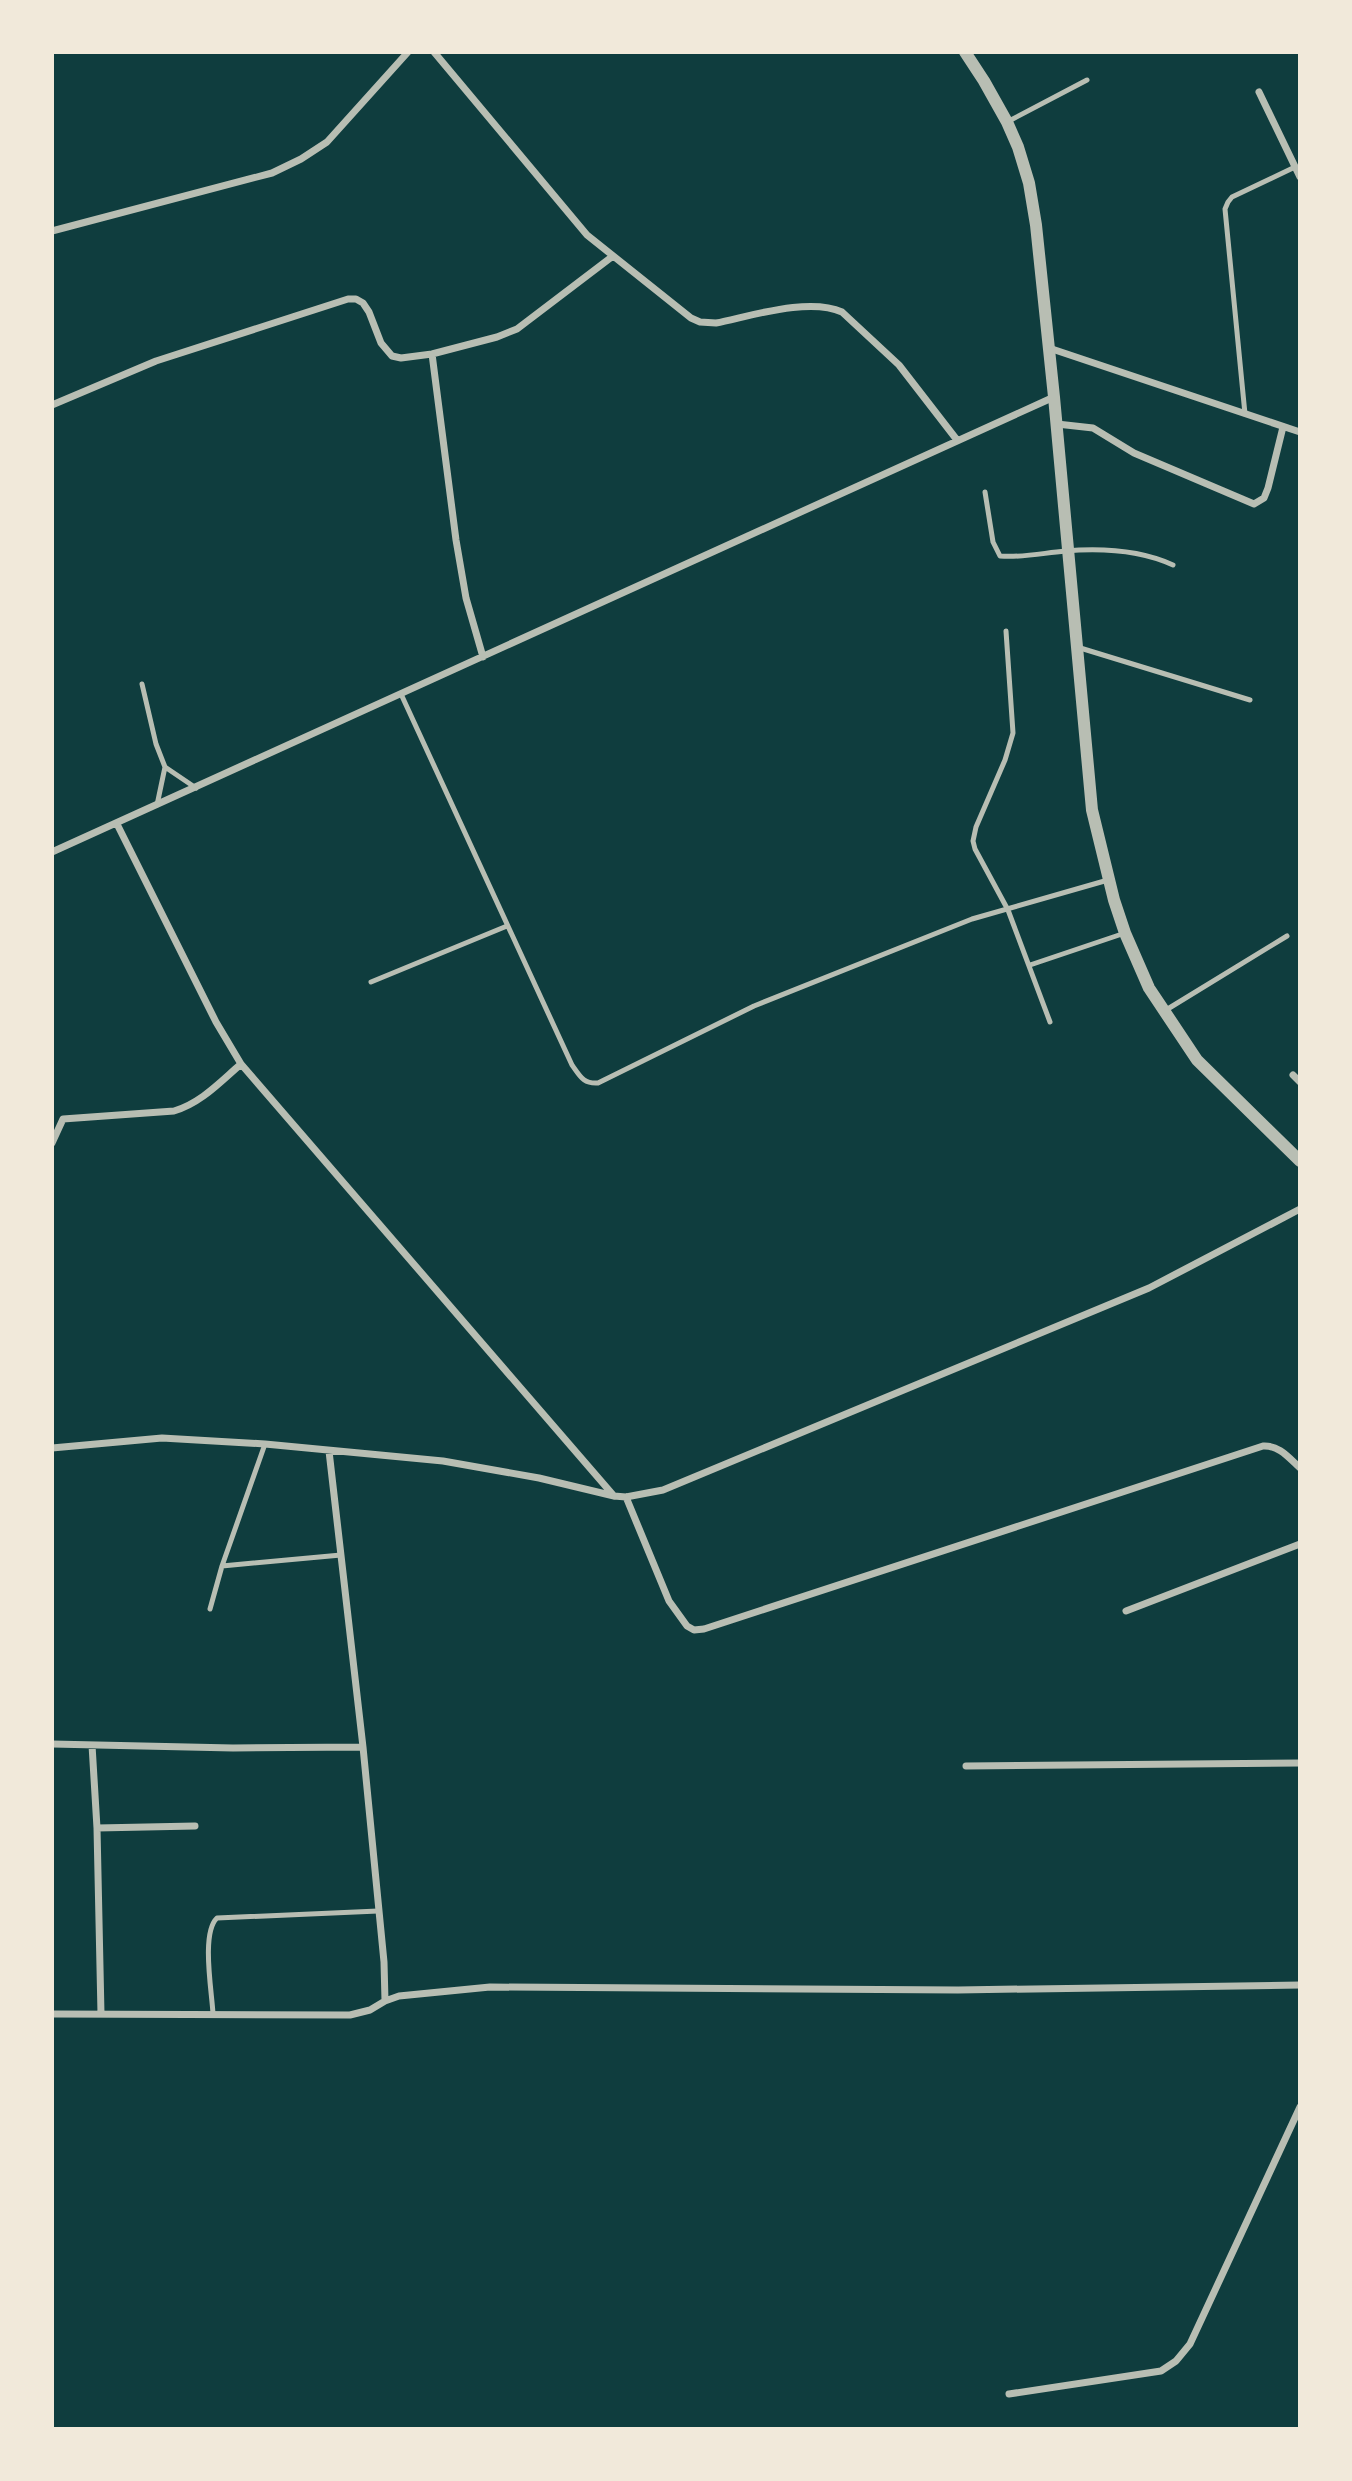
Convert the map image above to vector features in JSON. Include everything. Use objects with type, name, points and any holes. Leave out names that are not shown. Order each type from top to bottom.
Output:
[{"type":"street","points":[[52,231],[272,173],[301,159],[327,142],[408,52]]},
{"type":"street","points":[[434,52],[587,235],[691,318],[700,322],[716,323],[809,305],[832,307],[842,312],[899,365],[957,440]]},
{"type":"street","points":[[965,52],[1007,122],[1029,183],[1054,397],[1092,810],[1108,880],[1125,933],[1149,988],[1163,1012],[1197,1060],[1300,1161]]},
{"type":"street","points":[[1259,92],[1300,177]]},
{"type":"street","points":[[52,405],[156,360],[348,299],[363,303],[382,343],[392,356],[401,358],[432,354],[497,337],[517,329],[612,256]]},
{"type":"street","points":[[1049,348],[1300,432]]},
{"type":"street","points":[[432,354],[456,540],[466,597],[483,657]]},
{"type":"street","points":[[52,852],[1054,397]]},
{"type":"street","points":[[1056,424],[1093,428],[1134,453],[1254,504],[1264,498],[1268,488],[1283,426]]},
{"type":"street","points":[[117,824],[216,1022],[241,1064],[614,1496]]},
{"type":"street","points":[[52,1119],[174,1111],[198,1101],[241,1064]]},
{"type":"street","points":[[1293,1075],[1300,1082]]},
{"type":"street","points":[[52,1143],[62,1119]]},
{"type":"street","points":[[52,1448],[162,1438],[265,1444],[443,1461],[539,1478],[614,1496],[626,1497],[663,1490],[1149,1288],[1300,1209]]},
{"type":"street","points":[[626,1497],[668,1601],[681,1620],[694,1630],[704,1629],[1263,1446],[1271,1445],[1278,1449],[1300,1468]]},
{"type":"street","points":[[328,1451],[363,1747],[384,1962],[385,2001]]},
{"type":"street","points":[[1126,1611],[1300,1544]]},
{"type":"street","points":[[52,1744],[363,1747]]},
{"type":"street","points":[[92,1745],[97,1828],[101,2014]]},
{"type":"street","points":[[965,1766],[1300,1763]]},
{"type":"street","points":[[97,1828],[195,1826]]},
{"type":"street","points":[[52,2014],[350,2015],[370,2010],[399,1997],[490,1987],[958,1990],[1300,1985]]},
{"type":"street","points":[[1009,2394],[1161,2371],[1175,2361],[1190,2344],[1300,2107]]},
{"type":"lane","points":[[1007,122],[1087,80]]},
{"type":"lane","points":[[1245,414],[1225,209],[1232,197],[1295,167]]},
{"type":"lane","points":[[985,492],[993,542],[1000,556],[1018,557],[1069,551],[1137,552],[1173,565]]},
{"type":"lane","points":[[1006,631],[1013,733],[973,841],[1008,911],[1050,1022]]},
{"type":"lane","points":[[1077,647],[1250,700]]},
{"type":"lane","points":[[142,684],[156,744],[165,767],[157,806]]},
{"type":"lane","points":[[401,694],[572,1065],[582,1080],[588,1083],[598,1083],[754,1006],[971,919],[1008,911],[1108,880]]},
{"type":"lane","points":[[165,767],[196,788]]},
{"type":"lane","points":[[371,982],[507,926]]},
{"type":"lane","points":[[1030,965],[1125,933]]},
{"type":"lane","points":[[1163,1012],[1287,936]]},
{"type":"lane","points":[[210,1609],[222,1566],[265,1444]]},
{"type":"lane","points":[[222,1566],[341,1555]]},
{"type":"lane","points":[[213,2014],[208,1939],[213,1922],[217,1918],[378,1911]]}]
